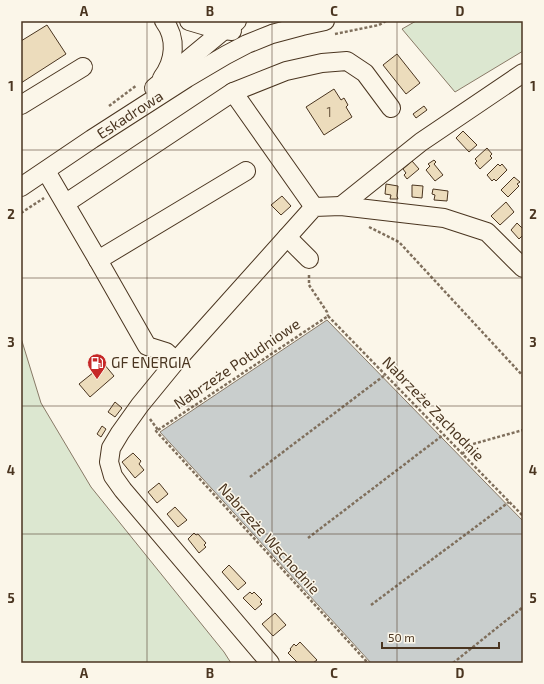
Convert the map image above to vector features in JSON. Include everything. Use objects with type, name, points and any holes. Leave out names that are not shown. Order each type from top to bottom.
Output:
[{"type":"street","name":"Eskadrowa","points":[[92,139],[169,66],[173,50],[173,41],[171,32],[164,21]]},
{"type":"street","points":[[189,21],[216,29],[230,26],[240,32],[262,32]]},
{"type":"street","name":"Eskadrowa","points":[[236,50],[262,32],[286,25],[325,21]]},
{"type":"street","name":"Eskadrowa","points":[[92,139],[186,78],[226,55],[247,44],[272,34],[286,25]]},
{"type":"street","name":"Eskadrowa","points":[[149,84],[230,26]]},
{"type":"street","points":[[66,203],[233,92],[286,71],[322,63],[347,62],[365,73],[391,108]]},
{"type":"street","points":[[21,105],[83,67]]},
{"type":"street","points":[[342,206],[421,142],[523,73]]},
{"type":"street","points":[[233,92],[314,207]]},
{"type":"street","points":[[21,187],[92,139]]},
{"type":"street","points":[[46,171],[66,203],[147,346],[166,352],[176,361]]},
{"type":"street","points":[[98,260],[246,171]]},
{"type":"street","points":[[270,663],[123,490],[113,476],[109,462],[112,448],[120,433],[140,405],[176,361],[314,207],[342,206],[444,218],[487,232],[523,268]]},
{"type":"street","points":[[287,237],[309,259]]},
{"type":"path","points":[[105,110],[149,84]]},
{"type":"path","points":[[365,225],[399,242],[523,376]]},
{"type":"path","name":"Nabrzeże Zachodnie","points":[[309,259],[309,285],[328,312],[328,316],[523,516]]},
{"type":"path","name":"Nabrzeże Południowe","points":[[158,430],[328,316]]},
{"type":"path","points":[[250,476],[384,375]]},
{"type":"path","name":"Nabrzeże Wschodnie","points":[[158,430],[156,431],[368,663]]},
{"type":"path","points":[[462,454],[473,444],[523,430]]},
{"type":"path","points":[[308,538],[443,435]]},
{"type":"path","points":[[372,606],[509,502]]},
{"type":"path","points":[[452,663],[523,607]]},
{"type":"green space","points":[[416,21],[523,21],[523,51],[455,92],[402,29]]},
{"type":"green space","points":[[21,338],[41,403],[91,487],[224,652],[231,663],[21,663]]},
{"type":"shaded area","points":[[327,320],[523,521],[523,663],[371,663],[160,432]]},
{"type":"building","points":[[47,25],[66,54],[21,83],[21,41]]},
{"type":"building","points":[[397,54],[420,83],[406,94],[383,65]]},
{"type":"building","points":[[334,89],[341,100],[344,98],[348,105],[346,107],[352,117],[324,135],[306,107]]},
{"type":"building","points":[[424,106],[427,110],[416,118],[413,114]]},
{"type":"building","points":[[463,131],[477,145],[469,152],[456,138]]},
{"type":"building","points":[[487,148],[492,154],[490,156],[492,158],[480,169],[475,163],[477,161],[475,159]]},
{"type":"building","points":[[434,160],[436,162],[434,164],[443,175],[435,181],[426,170],[430,166],[428,164]]},
{"type":"building","points":[[412,161],[419,169],[407,179],[404,175],[406,173],[403,169]]},
{"type":"building","points":[[498,164],[500,166],[502,164],[507,170],[496,181],[494,179],[492,181],[487,175]]},
{"type":"building","points":[[514,177],[520,182],[517,184],[519,186],[508,197],[501,190]]},
{"type":"building","points":[[386,184],[398,186],[398,199],[390,199],[391,195],[385,194]]},
{"type":"building","points":[[412,185],[423,186],[422,198],[412,197]]},
{"type":"building","points":[[433,189],[448,191],[447,201],[434,200],[435,195],[432,194]]},
{"type":"building","points":[[282,196],[291,206],[281,215],[271,205]]},
{"type":"building","points":[[506,202],[514,212],[500,225],[491,216]]},
{"type":"building","points":[[517,223],[523,229],[523,235],[519,239],[511,230]]},
{"type":"building","name":"GF ENERGIA","points":[[104,364],[114,376],[90,397],[79,384]]},
{"type":"building","points":[[115,402],[122,408],[115,417],[108,412]]},
{"type":"building","points":[[102,426],[106,429],[101,437],[97,434]]},
{"type":"building","points":[[133,453],[141,461],[139,464],[144,470],[135,478],[122,462]]},
{"type":"building","points":[[159,483],[168,494],[157,503],[148,492]]},
{"type":"building","points":[[175,507],[187,520],[178,527],[167,514]]},
{"type":"building","points":[[194,533],[196,535],[198,534],[206,543],[204,545],[206,547],[199,553],[188,539]]},
{"type":"building","points":[[229,565],[246,583],[238,590],[222,572]]},
{"type":"building","points":[[250,592],[252,594],[254,592],[262,600],[260,602],[262,604],[255,610],[243,598]]},
{"type":"building","points":[[275,613],[286,625],[273,636],[262,624]]},
{"type":"building","points":[[300,642],[317,660],[313,663],[298,663],[288,653],[294,644],[296,646]]},
{"type":"place","name":"GF ENERGIA","points":[[97,380]]}]
